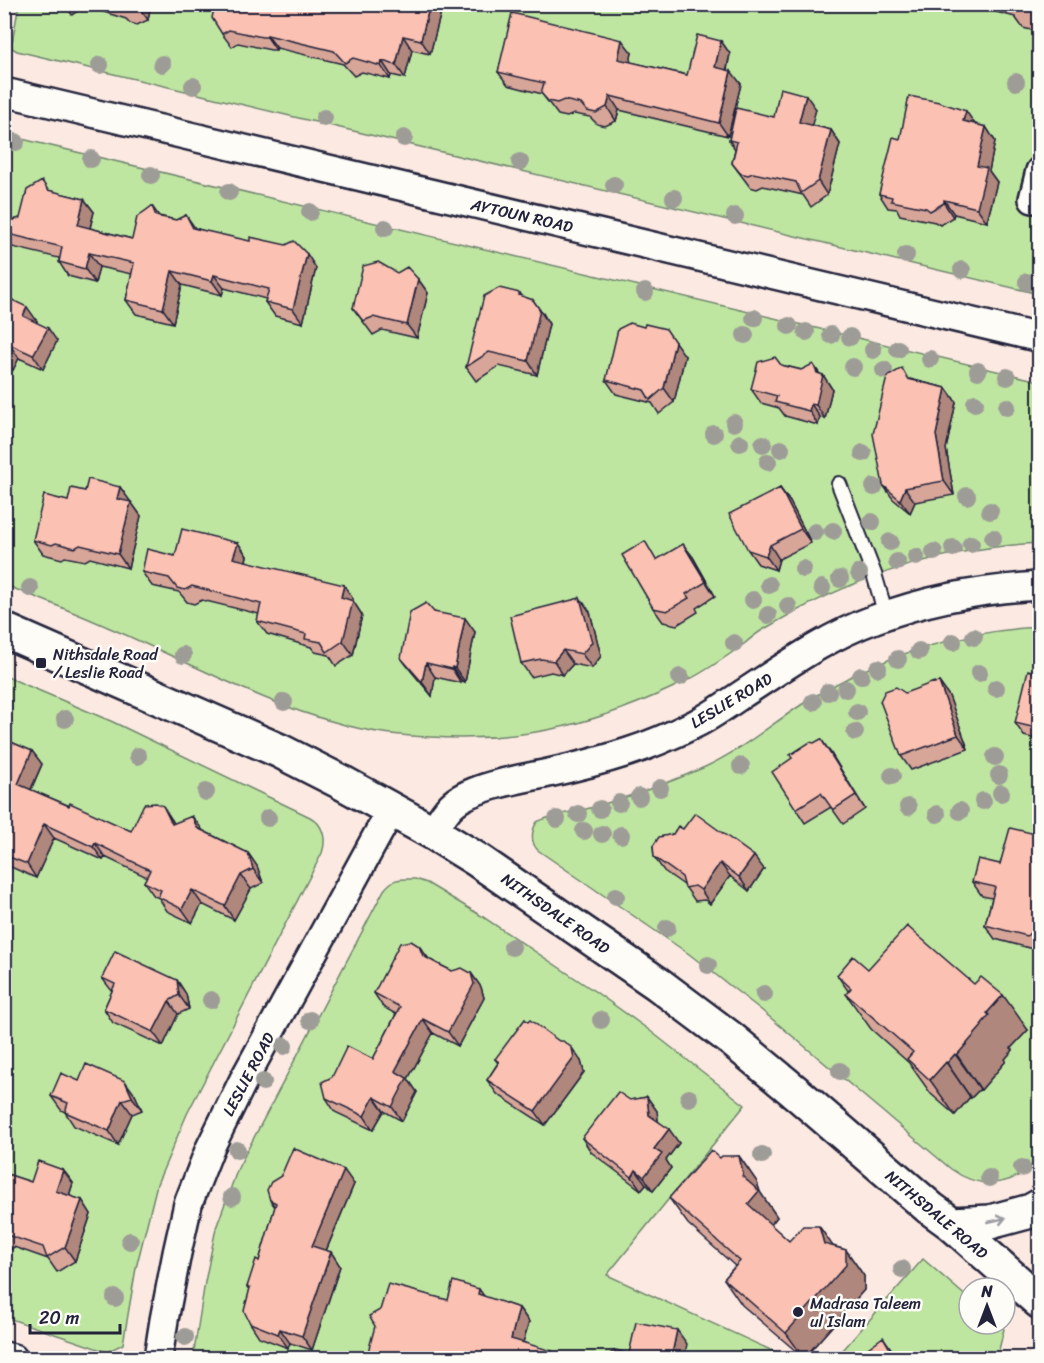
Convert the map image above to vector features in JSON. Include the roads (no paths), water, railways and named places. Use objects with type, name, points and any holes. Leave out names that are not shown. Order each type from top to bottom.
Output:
[{"type":"street","name":"AYTOUN ROAD","points":[[4,92],[1040,338]]},
{"type":"street","points":[[1033,199],[1040,171]]},
{"type":"street","name":"LESLIE ROAD","points":[[432,832],[453,804],[468,794],[510,781],[629,752],[658,740],[704,719],[807,652],[839,634],[886,615],[953,596],[1040,586]]},
{"type":"street","name":"NITHSDALE ROAD","points":[[4,630],[280,751],[432,832],[492,869],[658,984],[712,1025],[952,1224],[1040,1302]]},
{"type":"street","name":"LESLIE ROAD","points":[[158,1359],[188,1204],[210,1148],[243,1081],[391,810]]},
{"type":"street","points":[[952,1224],[990,1222],[1031,1211],[1040,1206]]},
{"type":"street","points":[[4,1356],[13,1359]]},
{"type":"lane","points":[[838,484],[874,574],[886,615]]},
{"type":"place","name":"Nithsdale Road / Leslie Road","points":[[41,663]]},
{"type":"place","name":"Madrasa Taleem ul Islam","points":[[798,1312]]}]
